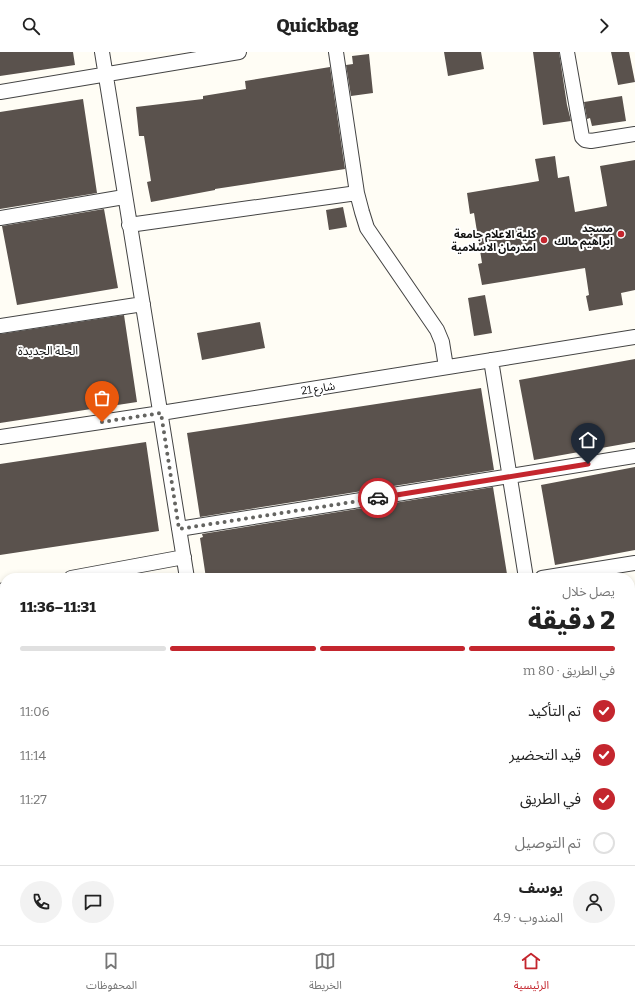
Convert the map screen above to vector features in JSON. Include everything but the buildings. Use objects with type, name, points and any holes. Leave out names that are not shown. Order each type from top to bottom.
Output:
[{"type":"street","points":[[102,52],[124,197],[143,304],[186,573]]},
{"type":"street","points":[[0,92],[239,52]]},
{"type":"street","points":[[336,52],[357,193],[362,212],[368,228],[437,330],[442,342],[446,367]]},
{"type":"street","points":[[567,52],[582,137],[585,140],[591,141],[635,134]]},
{"type":"street","points":[[129,225],[357,193]]},
{"type":"street","points":[[0,218],[124,197]]},
{"type":"street","points":[[0,326],[143,304]]},
{"type":"street","name":"شارع 21","points":[[0,437],[161,413],[635,337]]},
{"type":"street","points":[[491,360],[525,573]]},
{"type":"street","points":[[179,529],[635,456]]},
{"type":"street","points":[[98,573],[184,557]]},
{"type":"street","points":[[573,573],[635,563]]},
{"type":"way so far","points":[[102,422],[161,413],[179,529],[378,498]]},
{"type":"place","name":"مسجد ابراهيم مالك","points":[[621,234]]},
{"type":"place","name":"كلية الاعلام جامعة امدرمان الاسلامية","points":[[544,240]]},
{"type":"district","name":"الحلة الجديدة","points":[[48,351]]},
{"type":"route","points":[[378,498],[588,464]]}]
